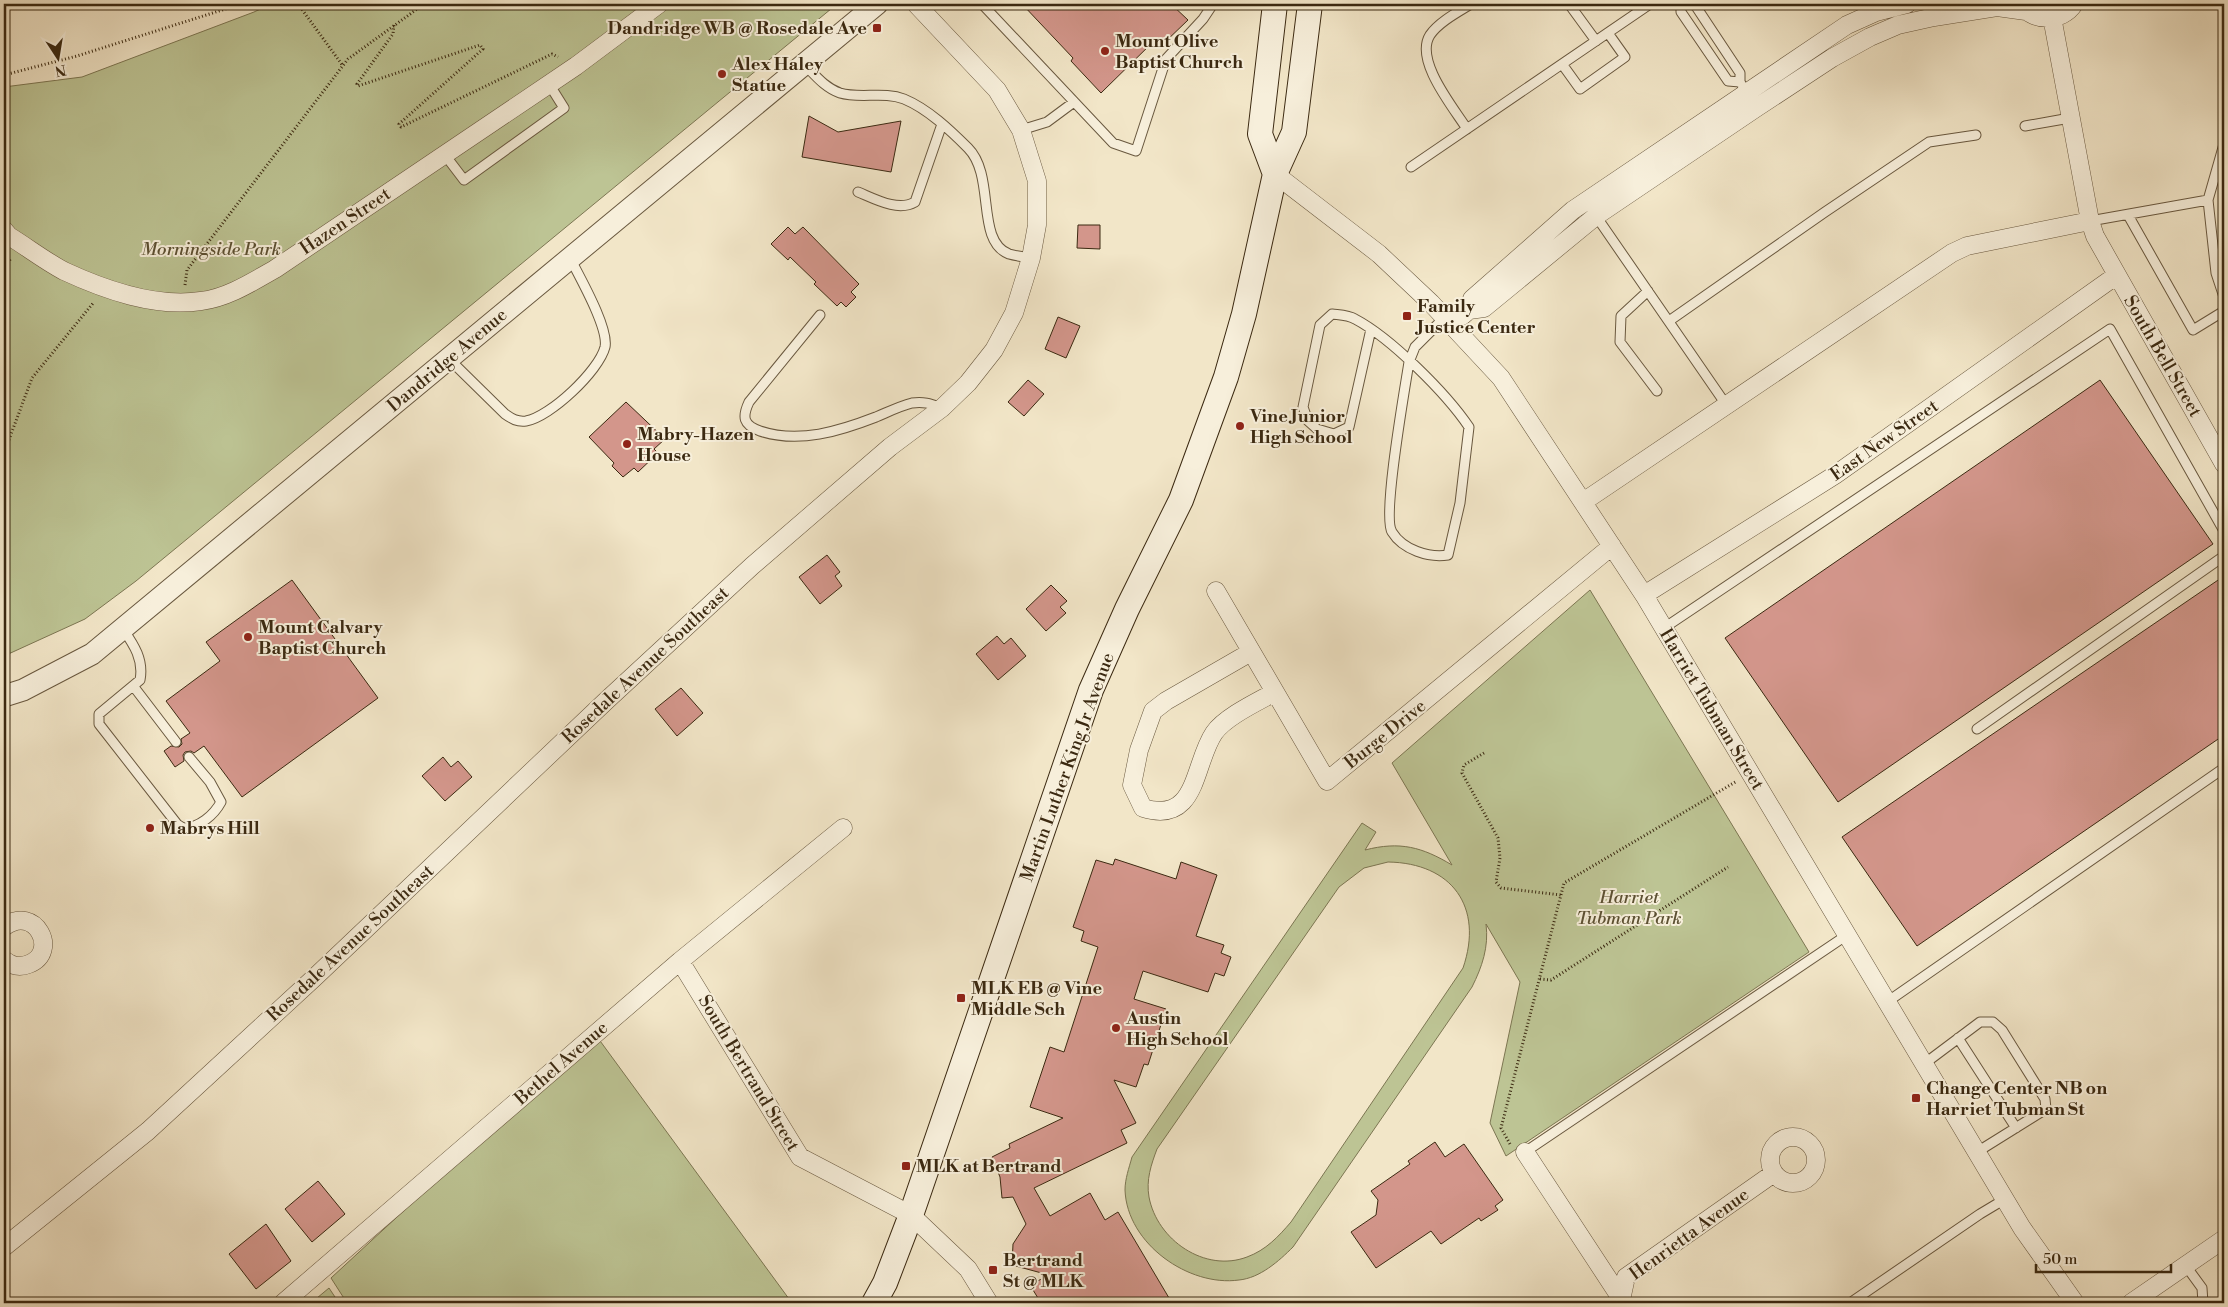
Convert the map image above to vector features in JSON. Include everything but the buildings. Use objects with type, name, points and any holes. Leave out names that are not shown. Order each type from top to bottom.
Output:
[{"type":"main road","points":[[1275,174],[1260,134],[1276,4]]},
{"type":"main road","name":"Martin Luther King Jr Avenue","points":[[874,1303],[885,1282],[912,1215],[1091,690],[1127,609],[1181,500],[1226,378],[1244,314],[1275,174],[1294,132],[1310,4]]},
{"type":"street","name":"Hazen Street","points":[[4,230],[9,236],[63,270],[105,288],[156,302],[202,301],[235,291],[274,269],[576,66],[659,4]]},
{"type":"street","name":"Dandridge Avenue","points":[[4,696],[23,690],[92,654],[877,4]]},
{"type":"street","name":"Rosedale Avenue Southeast","points":[[4,1247],[148,1131],[752,566],[890,447],[942,408],[968,383],[994,350],[1014,313],[1031,258],[1037,225],[1036,180],[1021,130],[997,90],[916,4]]},
{"type":"street","points":[[1469,310],[1472,298],[1573,210],[1847,25],[1876,12],[1907,4]]},
{"type":"street","points":[[1449,321],[1469,310],[1484,308],[1747,94],[1832,58],[1870,36],[1898,25],[1997,7],[2023,7],[2042,18],[2052,17],[2063,14],[2074,4]]},
{"type":"street","name":"South Bell Street","points":[[2052,17],[2090,221],[2095,236],[2224,464]]},
{"type":"street","name":"Harriet Tubman Street","points":[[1275,174],[1379,254],[1449,321],[1501,378],[1644,595],[2022,1228],[2075,1303]]},
{"type":"street","points":[[1583,502],[1952,253],[1966,246],[2090,221]]},
{"type":"street","name":"East New Street","points":[[1644,595],[1835,475],[2117,275]]},
{"type":"street","name":"Burge Drive","points":[[1216,591],[1327,781],[1612,546]]},
{"type":"street","points":[[1251,652],[1166,701],[1153,711],[1139,750],[1132,785],[1143,808],[1161,812],[1175,808],[1186,799],[1214,733],[1226,721],[1275,692]]},
{"type":"street","name":"Bethel Avenue","points":[[283,1303],[680,960],[843,828]]},
{"type":"street","points":[[4,927],[11,922],[26,921],[38,929],[43,943],[38,958],[32,963],[17,967],[4,960]]},
{"type":"street","name":"South Bertrand Street","points":[[680,960],[800,1157],[912,1215],[968,1269],[989,1303]]},
{"type":"street","points":[[1518,1149],[1621,1302]]},
{"type":"street","name":"Henrietta Avenue","points":[[1621,1302],[1626,1277],[1774,1173]]},
{"type":"street","points":[[2130,1303],[2224,1239]]},
{"type":"lane","points":[[982,4],[1113,143],[1136,150],[1166,59],[1203,20],[1213,4]]},
{"type":"lane","points":[[1467,129],[1433,75],[1426,58],[1425,47],[1431,34],[1446,20],[1471,4]]},
{"type":"lane","points":[[1570,4],[1596,41]]},
{"type":"lane","points":[[1411,167],[1650,4]]},
{"type":"lane","points":[[1681,4],[1681,12],[1728,81],[1747,94]]},
{"type":"lane","points":[[1687,4],[1695,5],[1740,74],[1747,94]]},
{"type":"lane","points":[[1562,64],[1580,88],[1625,57],[1608,33]]},
{"type":"lane","points":[[804,64],[825,84],[840,93],[903,98],[942,124],[970,150],[980,166],[985,186],[987,217],[992,236],[999,248],[1009,254],[1031,258]]},
{"type":"lane","points":[[445,154],[464,180],[564,108],[549,84]]},
{"type":"lane","points":[[1021,130],[1047,122],[1074,102]]},
{"type":"lane","points":[[2025,126],[2070,118]]},
{"type":"lane","points":[[858,192],[900,206],[909,206],[916,202],[942,124]]},
{"type":"lane","points":[[1669,322],[1825,212],[1929,142],[1976,135]]},
{"type":"lane","points":[[2224,144],[2208,200],[2216,273],[2224,298]]},
{"type":"lane","points":[[2090,221],[2208,200]]},
{"type":"lane","points":[[2128,214],[2192,330],[2224,311]]},
{"type":"lane","points":[[1596,216],[1727,406]]},
{"type":"lane","points":[[448,359],[514,421],[536,418],[558,403],[587,376],[605,346],[604,333],[597,315],[570,258]]},
{"type":"lane","points":[[1648,291],[1621,316],[1620,342],[1657,391]]},
{"type":"lane","points":[[1371,329],[1349,427],[1334,434],[1317,429],[1308,421],[1303,407],[1320,325],[1332,314],[1353,318],[1371,329],[1382,336],[1409,362],[1457,409],[1469,427],[1460,503],[1448,555],[1435,557],[1407,547],[1391,531],[1388,505],[1409,362],[1414,348],[1449,321]]},
{"type":"lane","points":[[820,315],[749,402],[744,414],[745,420],[754,429],[771,435],[807,436],[848,428],[909,404],[924,402],[942,408]]},
{"type":"lane","points":[[1664,628],[2110,330],[2224,531]]},
{"type":"lane","points":[[1978,729],[2224,557]]},
{"type":"lane","points":[[123,629],[139,654],[140,680],[134,687],[99,714],[99,724],[177,824],[183,828],[199,825],[218,809],[221,802],[219,795],[210,782],[189,757]]},
{"type":"lane","points":[[134,687],[176,742]]},
{"type":"lane","points":[[1887,1002],[2224,768]]},
{"type":"lane","points":[[1518,1149],[1847,935]]},
{"type":"lane","points":[[1924,1064],[1980,1022],[1993,1022],[2002,1030],[2040,1091],[2044,1098],[2046,1109],[1977,1152]]},
{"type":"lane","points":[[1958,1038],[2016,1128]]},
{"type":"lane","points":[[1850,1303],[2005,1199]]},
{"type":"lane","points":[[2186,1266],[2202,1288],[2203,1303]]},
{"type":"path","points":[[4,75],[77,56],[241,4]]},
{"type":"path","points":[[298,4],[343,66]]},
{"type":"path","points":[[183,302],[187,270],[343,66],[363,47],[424,4]]},
{"type":"path","points":[[394,25],[393,34],[357,84],[358,86],[480,46],[483,49],[399,124],[400,127],[552,54],[576,66]]},
{"type":"path","points":[[4,452],[32,378],[105,288]]},
{"type":"path","points":[[1484,753],[1464,765],[1462,773],[1498,838],[1500,858],[1496,882],[1501,888],[1561,895]]},
{"type":"path","points":[[1518,1149],[1501,1128],[1564,883],[1750,773]]},
{"type":"path","points":[[1540,979],[1551,980],[1728,867]]},
{"type":"green space","name":"Morningside Park","points":[[271,4],[837,4],[136,581],[85,619],[4,656],[4,191],[6,188],[4,183],[4,87],[82,77]]},
{"type":"green space","name":"Harriet Tubman Park","points":[[1590,590],[1809,952],[1506,1156],[1490,1123],[1520,982],[1486,924],[1484,957],[1472,987],[1293,1247],[1269,1268],[1247,1279],[1220,1280],[1200,1276],[1181,1269],[1164,1258],[1149,1244],[1137,1228],[1128,1210],[1125,1190],[1126,1178],[1132,1157],[1362,823],[1376,832],[1365,850],[1389,846],[1410,847],[1431,854],[1452,865],[1392,763]],"holes":[[[1388,862],[1410,864],[1430,870],[1445,880],[1457,892],[1465,908],[1469,926],[1468,946],[1463,968],[1291,1222],[1276,1238],[1254,1254],[1231,1261],[1215,1260],[1185,1249],[1172,1239],[1162,1227],[1154,1213],[1149,1197],[1149,1179],[1157,1149],[1339,887],[1364,868]]]},
{"type":"green space","points":[[595,1034],[792,1303],[347,1303],[331,1278]]},
{"type":"green space","points":[[329,1288],[339,1303],[311,1303]]},
{"type":"place","name":"Dandridge WB @ Rosedale Ave","points":[[877,28]]},
{"type":"place","name":"Mount Olive Baptist Church","points":[[1105,51]]},
{"type":"place","name":"Alex Haley Statue","points":[[722,74]]},
{"type":"place","name":"Family Justice Center","points":[[1407,316]]},
{"type":"place","name":"Vine Junior High School","points":[[1240,426]]},
{"type":"place","name":"Mabry-Hazen House","points":[[627,444]]},
{"type":"place","name":"Mount Calvary Baptist Church","points":[[248,637]]},
{"type":"place","name":"Mabrys Hill","points":[[150,828]]},
{"type":"place","name":"MLK EB @ Vine Middle Sch","points":[[961,998]]},
{"type":"place","name":"Austin High School","points":[[1116,1028]]},
{"type":"place","name":"Change Center NB on Harriet Tubman St","points":[[1916,1098]]},
{"type":"place","name":"MLK at Bertrand","points":[[906,1166]]},
{"type":"place","name":"Bertrand St @ MLK","points":[[993,1270]]}]
